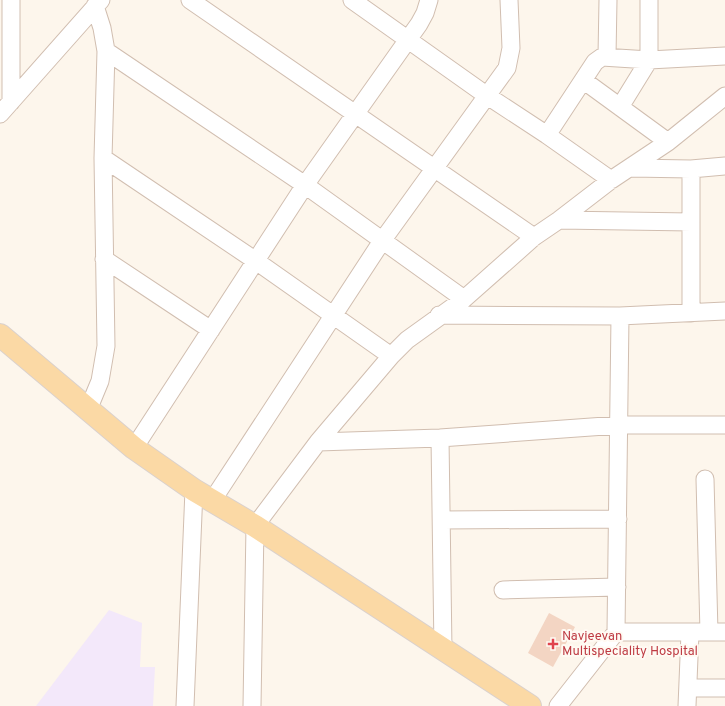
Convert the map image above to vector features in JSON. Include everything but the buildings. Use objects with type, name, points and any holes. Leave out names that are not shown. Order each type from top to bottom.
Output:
[{"type":"main road","points":[[0,335],[134,448],[203,496],[255,526],[530,706]]},
{"type":"street","points":[[6,108],[11,0]]},
{"type":"street","points":[[190,0],[357,113],[434,168],[534,236]]},
{"type":"street","points":[[352,0],[486,95],[547,135],[611,180]]},
{"type":"street","points":[[134,448],[305,185],[357,113],[422,18],[429,0]]},
{"type":"street","points":[[185,706],[203,496],[333,316],[382,242],[486,95],[507,68],[509,59],[509,0]]},
{"type":"street","points":[[607,56],[608,0]]},
{"type":"street","points":[[620,106],[649,60],[649,0]]},
{"type":"street","points":[[6,108],[92,6],[102,28],[106,51],[103,158],[106,313],[104,363],[100,382],[88,410]]},
{"type":"street","points":[[106,51],[305,185],[382,242],[464,299]]},
{"type":"street","points":[[547,135],[595,62],[602,57],[607,56],[649,60],[725,56]]},
{"type":"street","points":[[583,80],[668,142]]},
{"type":"street","points":[[252,706],[255,526],[318,442],[391,356],[407,340],[439,315],[464,299],[534,236],[559,220],[611,180],[668,142],[725,96]]},
{"type":"street","points":[[103,158],[256,261],[391,356]]},
{"type":"street","points":[[631,168],[691,169],[724,166]]},
{"type":"street","points":[[691,169],[691,313]]},
{"type":"street","points":[[559,220],[691,222]]},
{"type":"street","points":[[104,259],[211,330]]},
{"type":"street","points":[[439,315],[620,316],[725,311]]},
{"type":"street","points":[[558,706],[616,632],[620,316]]},
{"type":"street","points":[[318,442],[440,438],[619,425],[725,425]]},
{"type":"street","points":[[440,438],[443,650]]},
{"type":"street","points":[[616,632],[717,632],[705,479]]},
{"type":"street","points":[[442,520],[618,519]]},
{"type":"street","points":[[503,590],[617,587]]},
{"type":"street","points":[[687,706],[690,633]]},
{"type":"street","points":[[688,688],[725,688]]},
{"type":"shaded area","points":[[109,610],[142,623],[140,667],[155,667],[153,706],[36,706]]},
{"type":"place","name":"Navjeevan Multispeciality Hospital","points":[[553,644]]}]
